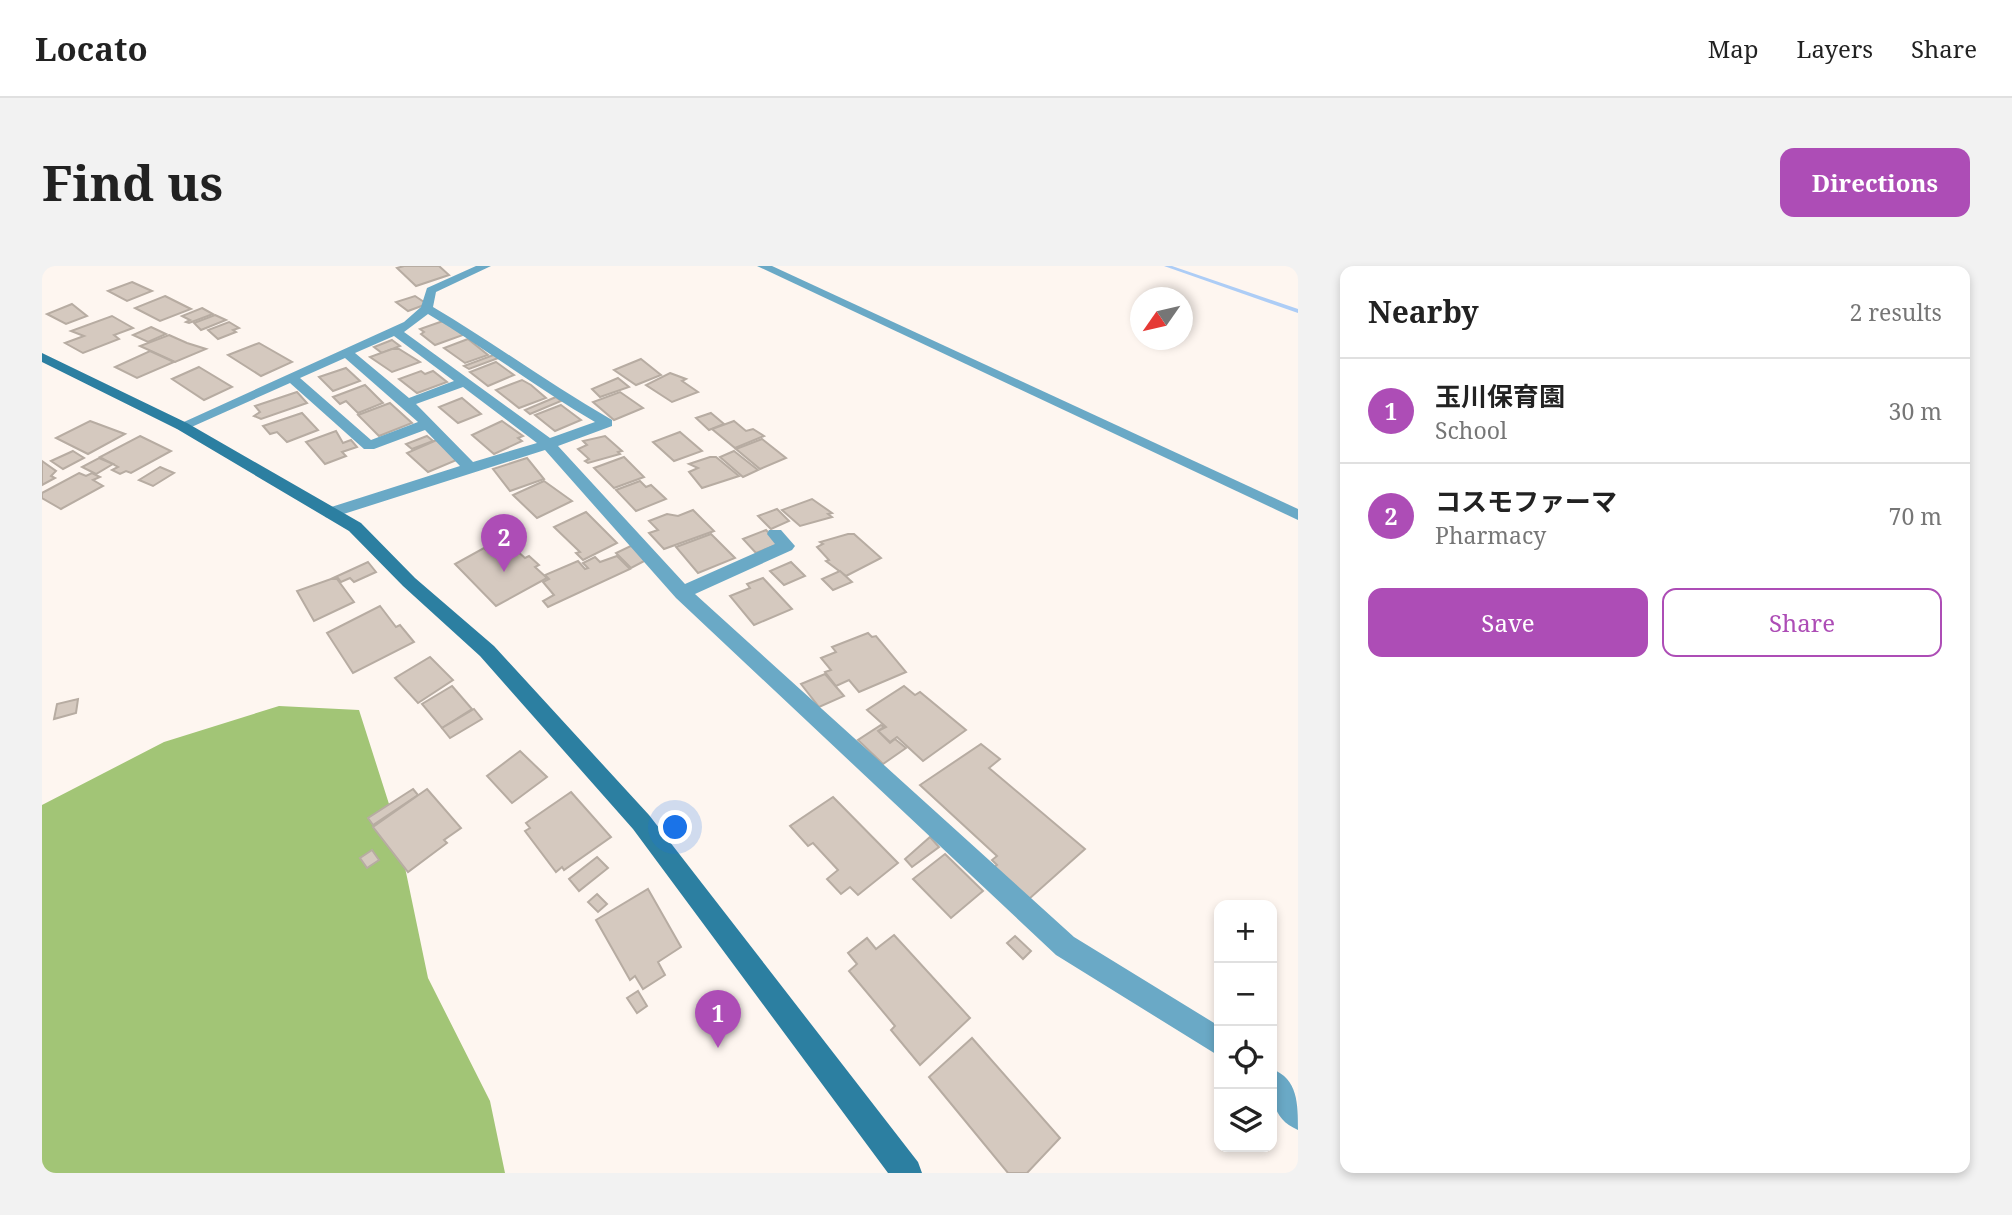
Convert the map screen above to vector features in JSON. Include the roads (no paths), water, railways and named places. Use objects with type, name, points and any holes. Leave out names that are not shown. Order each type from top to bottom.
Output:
[{"type":"street","points":[[182,426],[408,325],[427,308],[431,290],[485,266]]},
{"type":"street","points":[[763,266],[1298,515]]},
{"type":"street","points":[[331,513],[607,423],[543,386],[474,336],[427,308]]},
{"type":"street","points":[[396,331],[548,444],[682,593],[1065,946],[1214,1039]]},
{"type":"street","points":[[346,353],[407,403],[470,468]]},
{"type":"street","points":[[42,357],[182,426],[355,527],[409,582],[487,651],[641,822],[907,1173]]},
{"type":"street","points":[[291,377],[369,446],[427,424]]},
{"type":"street","points":[[407,403],[465,382]]},
{"type":"street","points":[[682,593],[786,547],[775,534]]},
{"type":"street","points":[[1277,1089],[1298,1115]]},
{"type":"waterway","points":[[1167,266],[1298,311]]},
{"type":"place","name":"コスモファーマ","points":[[504,572]]},
{"type":"place","name":"玉川保育園","points":[[718,1048]]}]
